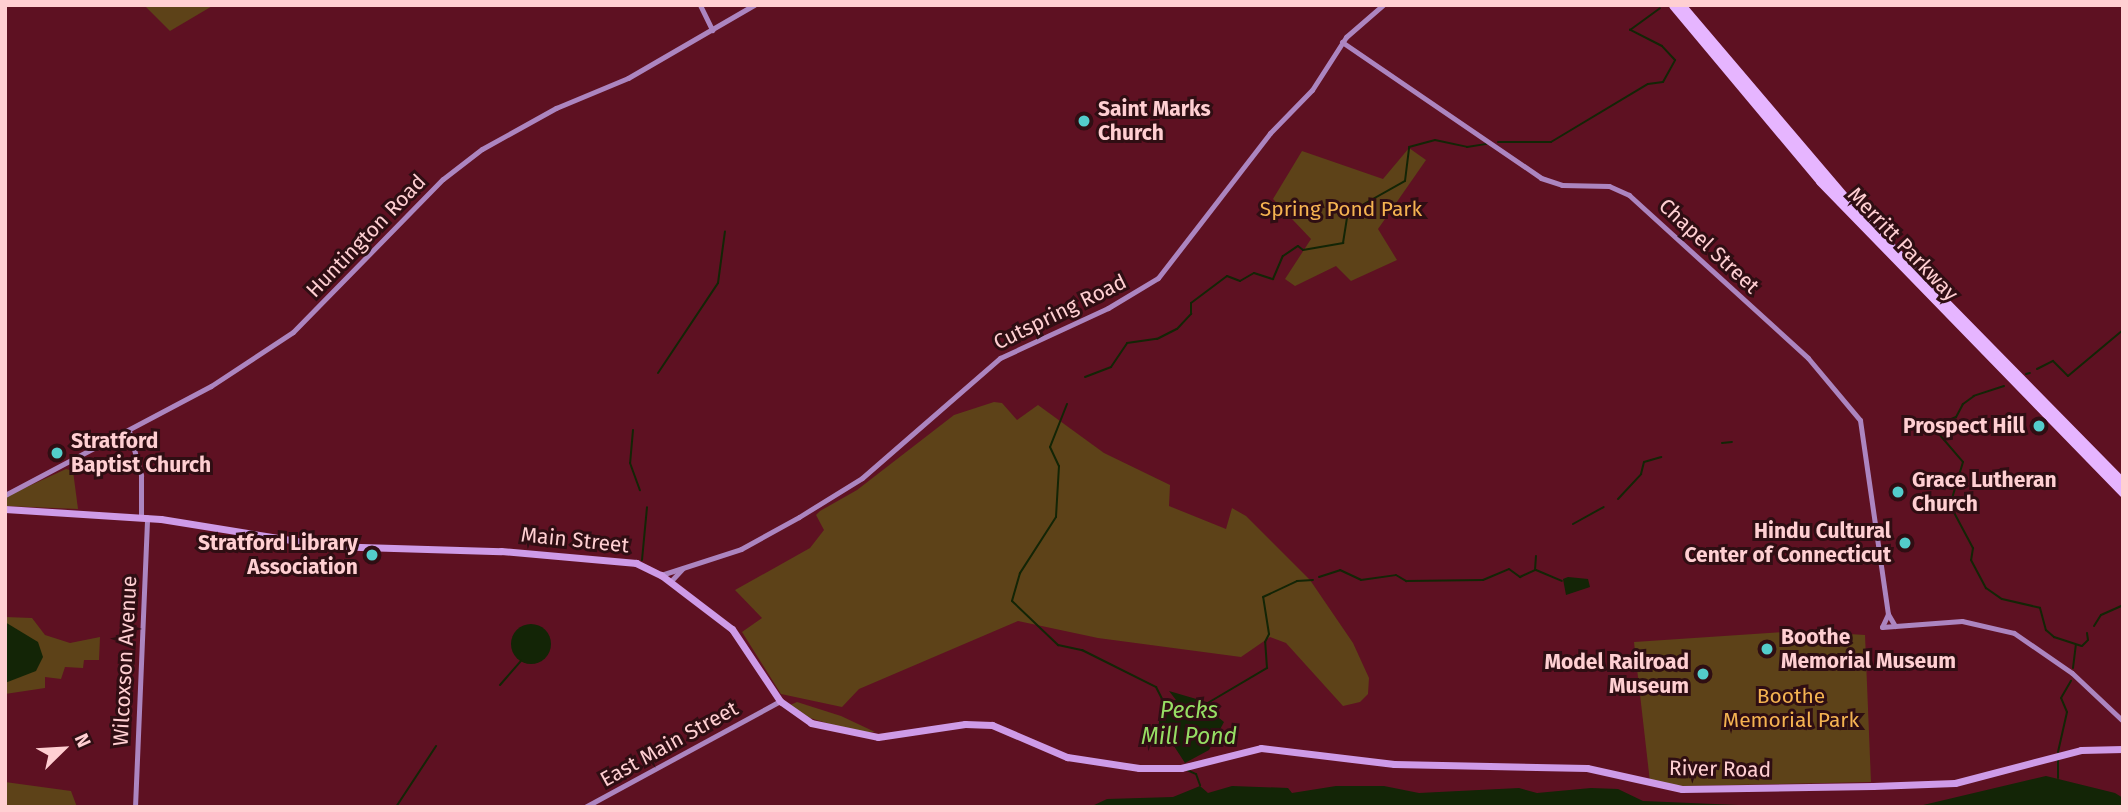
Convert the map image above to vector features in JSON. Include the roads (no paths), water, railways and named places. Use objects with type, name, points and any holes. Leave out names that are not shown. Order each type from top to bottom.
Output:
[{"type":"highway","name":"Merritt Parkway","points":[[1672,5],[1870,236],[2123,493]]},
{"type":"highway","name":"Merritt Parkway","points":[[1681,5],[1858,213],[2123,483]]},
{"type":"main road","name":"Main Street","points":[[5,509],[144,517],[328,546],[501,551],[613,560],[642,565],[661,575],[737,634],[780,701],[811,723],[853,734],[896,736],[984,724],[1016,732],[1074,759],[1149,769],[1186,767],[1239,750],[1274,748]]},
{"type":"main road","name":"River Road","points":[[1274,748],[1394,764],[1587,768],[1661,787],[1700,789],[1955,783],[2081,750],[2123,749]]},
{"type":"street","points":[[700,5],[712,30]]},
{"type":"street","name":"Huntington Road","points":[[5,495],[130,431],[223,379],[293,332],[472,155],[712,30],[754,5]]},
{"type":"street","name":"Cutspring Road","points":[[661,575],[749,546],[849,487],[1000,358],[1108,308],[1158,278],[1270,133],[1312,90],[1342,42],[1383,5]]},
{"type":"street","name":"Chapel Street","points":[[1342,42],[1541,178],[1562,185],[1609,186],[1629,195],[1808,358],[1860,420],[1888,614],[1895,626]]},
{"type":"street","name":"Wilcoxson Avenue","points":[[130,431],[141,475],[144,517],[135,807]]},
{"type":"street","name":"Cutspring Road","points":[[670,582],[683,568]]},
{"type":"street","points":[[1888,614],[1882,627],[1973,622],[2014,633],[2072,673],[2123,721]]},
{"type":"street","name":"East Main Street","points":[[585,807],[780,701]]},
{"type":"water","points":[[1563,579],[1588,579],[1590,587],[1566,595]]},
{"type":"water","points":[[5,622],[38,642],[43,657],[36,671],[5,683]]},
{"type":"water","points":[[531,624],[539,625],[545,630],[550,636],[550,652],[545,658],[539,663],[531,664],[523,663],[517,658],[512,652],[511,644],[512,636],[517,630],[523,625]]},
{"type":"water","name":"Pecks Mill Pond","points":[[1169,691],[1210,703],[1213,713],[1224,722],[1209,750],[1185,763],[1172,743],[1157,735],[1162,702],[1176,700]]},
{"type":"water","points":[[2046,776],[2115,793],[2123,798],[2123,807],[1888,807],[1919,806]]},
{"type":"water","points":[[1200,786],[1208,793],[1232,786],[1288,788],[1292,793],[1336,786],[1384,786],[1419,793],[1519,788],[1537,793],[1591,788],[1618,789],[1643,801],[1789,807],[1090,807],[1107,799],[1173,797]]},
{"type":"waterway","points":[[1498,142],[1551,142],[1648,84],[1663,82],[1675,60],[1662,46],[1630,30],[1660,8]]},
{"type":"waterway","points":[[1085,377],[1111,367],[1127,343],[1157,339],[1177,329],[1191,314],[1191,303],[1227,276],[1240,281],[1254,273],[1273,279],[1283,256],[1298,246],[1303,250],[1343,243],[1348,213],[1405,181],[1409,147],[1435,140],[1467,147],[1487,144]]},
{"type":"waterway","points":[[658,373],[718,283],[725,231]]},
{"type":"waterway","points":[[2037,369],[2053,361],[2068,376],[2123,330]]},
{"type":"waterway","points":[[2026,374],[2030,373]]},
{"type":"waterway","points":[[2004,386],[1974,396],[1963,404],[1956,417],[1933,427],[1963,462],[1950,505],[1973,548],[1971,560],[1986,588],[2002,599],[2040,608],[2046,630],[2054,637],[2082,646],[2088,640],[2087,633]]},
{"type":"waterway","points":[[1067,404],[1050,447],[1059,466],[1056,517],[1020,573],[1012,601],[1058,645],[1082,650],[1156,687],[1164,703]]},
{"type":"waterway","points":[[633,430],[630,463],[640,490]]},
{"type":"waterway","points":[[1722,443],[1732,442]]},
{"type":"waterway","points":[[1618,499],[1641,474],[1644,462],[1661,457]]},
{"type":"waterway","points":[[642,560],[647,507]]},
{"type":"waterway","points":[[1573,524],[1604,507]]},
{"type":"waterway","points":[[1319,577],[1340,570],[1361,580],[1396,575],[1406,581],[1483,580],[1509,569],[1520,577],[1535,570],[1536,556]]},
{"type":"waterway","points":[[1536,570],[1562,581]]},
{"type":"waterway","points":[[1206,704],[1267,668],[1265,642],[1269,634],[1263,597],[1297,581],[1313,580]]},
{"type":"waterway","points":[[2094,626],[2101,615],[2123,605]]},
{"type":"waterway","points":[[2073,668],[2076,645]]},
{"type":"waterway","points":[[500,685],[521,661]]},
{"type":"waterway","points":[[2058,752],[2067,712],[2061,698],[2071,681]]},
{"type":"waterway","points":[[396,807],[436,746]]},
{"type":"waterway","points":[[2058,759],[2058,778]]},
{"type":"waterway","points":[[1187,770],[1196,774],[1200,785]]},
{"type":"place","name":"Saint Marks Church","points":[[1084,121]]},
{"type":"place","name":"Prospect Hill","points":[[2039,426]]},
{"type":"place","name":"Stratford Baptist Church","points":[[57,453]]},
{"type":"place","name":"Grace Lutheran Church","points":[[1898,492]]},
{"type":"place","name":"Hindu Cultural Center of Connecticut","points":[[1905,543]]},
{"type":"place","name":"Stratford Library Association","points":[[372,555]]},
{"type":"place","name":"Boothe Memorial Museum","points":[[1767,649]]},
{"type":"place","name":"Model Railroad Museum","points":[[1703,674]]},
{"type":"park label","name":"Spring Pond Park","points":[[1341,209]]},
{"type":"park label","name":"Boothe Memorial Park","points":[[1791,708]]}]
